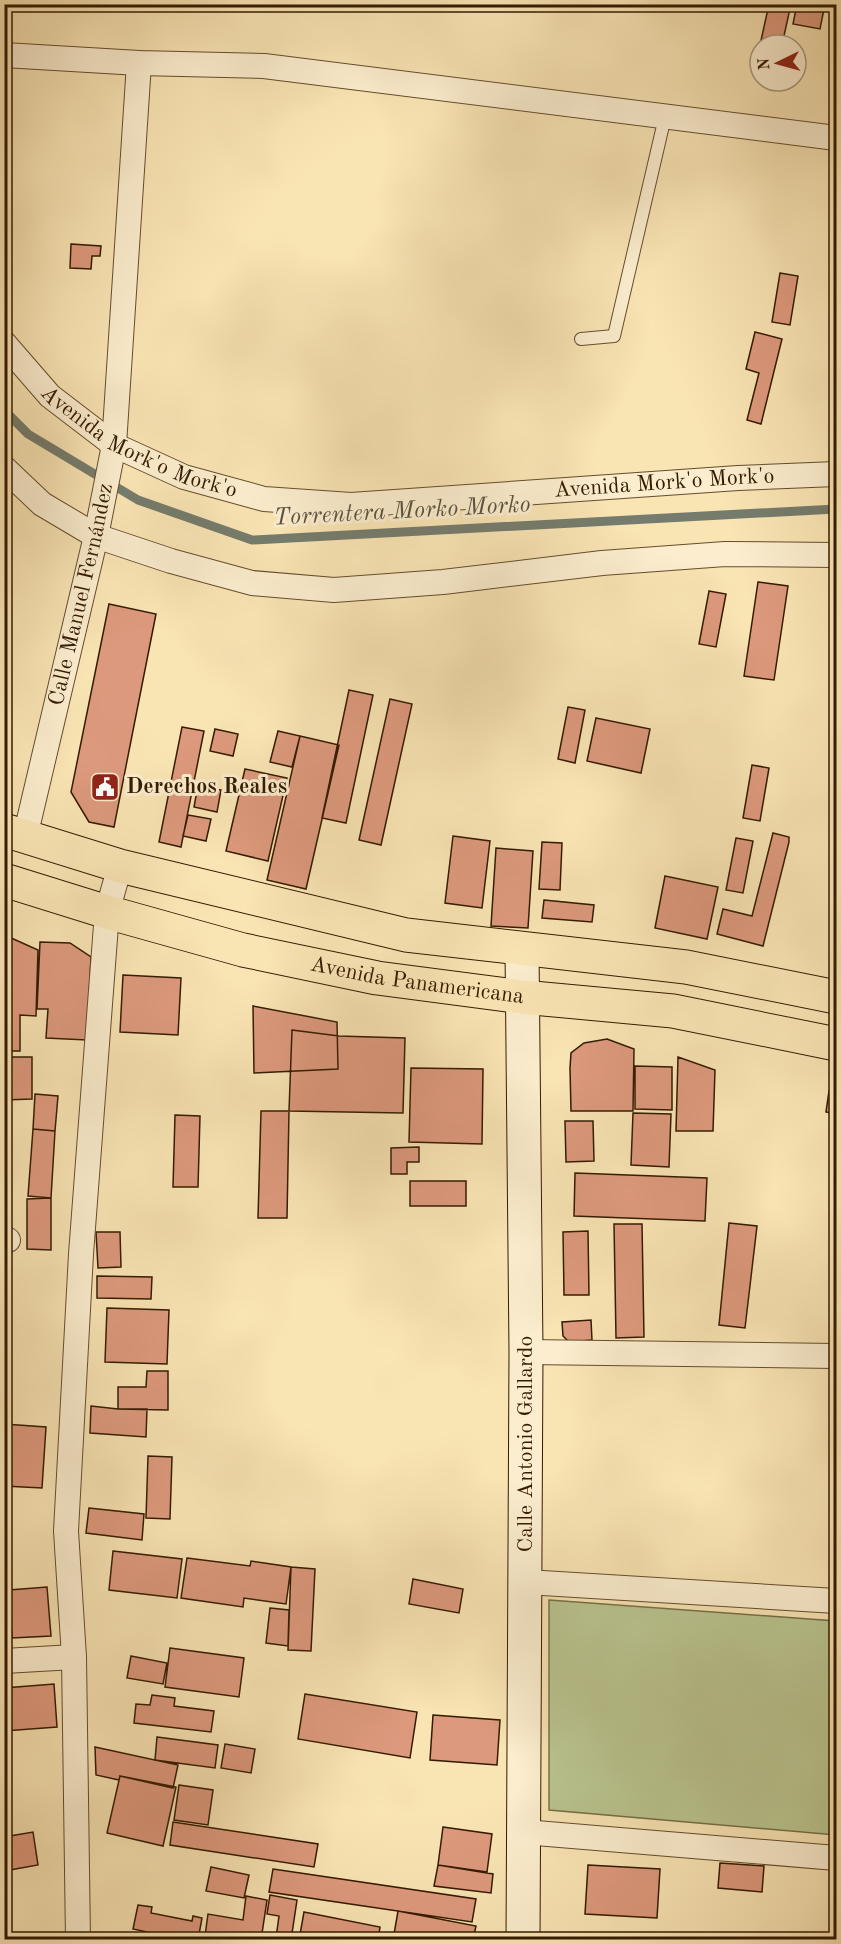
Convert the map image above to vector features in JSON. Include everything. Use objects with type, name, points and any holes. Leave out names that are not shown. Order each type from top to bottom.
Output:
[{"type":"main road","name":"Avenida Panamericana","points":[[15,833],[120,866],[406,935],[686,967],[837,997]]},
{"type":"main road","name":"Avenida Panamericana","points":[[4,880],[243,950],[366,976],[522,997],[673,1011],[837,1044]]},
{"type":"main road","name":"Calle Antonio Gallardo","points":[[522,949],[526,1352],[523,1940]]},
{"type":"street","points":[[4,55],[139,63],[264,66],[837,138]]},
{"type":"street","name":"Calle Manuel Fernández","points":[[15,833],[96,536],[114,445],[139,63]]},
{"type":"street","name":"Avenida Mork'o Mork'o","points":[[4,343],[50,396],[114,445],[184,477],[264,500],[351,505],[738,478],[837,474]]},
{"type":"street","points":[[4,468],[42,504],[96,536],[171,561],[252,583],[334,590],[443,582],[602,564],[725,554],[837,555]]},
{"type":"street","points":[[78,1940],[74,1657],[66,1531],[81,1254],[107,912],[120,866]]},
{"type":"street","points":[[526,1352],[837,1356]]},
{"type":"street","points":[[526,1582],[837,1601]]},
{"type":"street","points":[[4,1661],[74,1657]]},
{"type":"street","points":[[524,1832],[837,1858]]},
{"type":"lane","points":[[581,339],[614,336],[665,117]]},
{"type":"green space","points":[[549,1600],[836,1621],[836,1835],[549,1810]]},
{"type":"building","points":[[769,4],[791,4],[785,33],[763,33]]},
{"type":"building","points":[[797,4],[825,4],[820,29],[793,24]]},
{"type":"building","points":[[71,244],[101,246],[100,256],[92,256],[91,269],[70,268]]},
{"type":"building","points":[[780,273],[798,276],[790,325],[772,322]]},
{"type":"building","points":[[755,332],[782,339],[761,424],[747,420],[759,373],[746,369]]},
{"type":"building","points":[[758,582],[788,586],[774,680],[744,676]]},
{"type":"building","points":[[709,591],[726,594],[716,647],[699,644]]},
{"type":"building","points":[[109,604],[156,614],[114,827],[89,822],[71,792]]},
{"type":"building","points":[[349,690],[373,695],[346,823],[322,818]]},
{"type":"building","points":[[390,699],[412,704],[381,845],[359,840]]},
{"type":"building","points":[[568,707],[585,710],[575,763],[558,759]]},
{"type":"building","points":[[596,718],[650,729],[641,773],[587,761]]},
{"type":"building","points":[[182,727],[204,731],[181,847],[159,842]]},
{"type":"building","points":[[215,729],[238,734],[233,756],[210,751]]},
{"type":"building","points":[[278,731],[300,736],[292,767],[270,762]]},
{"type":"building","points":[[300,736],[339,745],[306,889],[267,880]]},
{"type":"building","points":[[752,765],[769,768],[760,821],[743,818]]},
{"type":"building","points":[[245,769],[287,778],[268,861],[226,851]]},
{"type":"building","points":[[198,785],[221,790],[217,812],[194,807]]},
{"type":"building","points":[[188,815],[211,819],[206,841],[183,836]]},
{"type":"building","points":[[773,833],[789,837],[789,842],[763,946],[717,934],[723,909],[752,916]]},
{"type":"building","points":[[453,836],[490,841],[482,908],[445,903]]},
{"type":"building","points":[[736,838],[753,841],[743,893],[726,890]]},
{"type":"building","points":[[542,842],[562,843],[560,890],[539,889]]},
{"type":"building","points":[[496,848],[533,851],[528,928],[491,926]]},
{"type":"building","points":[[665,876],[718,887],[707,939],[655,928]]},
{"type":"building","points":[[544,900],[594,905],[592,922],[542,918]]},
{"type":"building","points":[[9,937],[38,950],[36,1016],[20,1015],[20,1051],[7,1051]]},
{"type":"building","points":[[40,942],[70,943],[91,957],[87,1040],[46,1038],[48,1009],[37,1009]]},
{"type":"building","points":[[123,975],[181,978],[178,1035],[120,1032]]},
{"type":"building","points":[[253,1006],[337,1022],[338,1069],[254,1073]]},
{"type":"building","points":[[292,1030],[339,1036],[405,1038],[403,1113],[289,1111]]},
{"type":"building","points":[[607,1039],[634,1049],[633,1111],[571,1111],[571,1053],[584,1043]]},
{"type":"building","points":[[4,1057],[32,1057],[32,1099],[4,1100]]},
{"type":"building","points":[[678,1057],[715,1070],[713,1131],[676,1131]]},
{"type":"building","points":[[635,1066],[672,1067],[672,1110],[635,1109]]},
{"type":"building","points":[[411,1068],[483,1069],[482,1144],[409,1142]]},
{"type":"building","points":[[829,1091],[836,1092],[836,1114],[826,1112]]},
{"type":"building","points":[[35,1094],[58,1096],[55,1131],[33,1129]]},
{"type":"building","points":[[261,1111],[289,1111],[287,1218],[258,1218]]},
{"type":"building","points":[[633,1113],[671,1114],[669,1167],[631,1165]]},
{"type":"building","points":[[175,1115],[200,1116],[198,1187],[173,1187]]},
{"type":"building","points":[[565,1121],[593,1121],[594,1161],[566,1162]]},
{"type":"building","points":[[33,1129],[55,1131],[51,1198],[28,1196]]},
{"type":"building","points":[[419,1147],[419,1162],[407,1162],[407,1174],[391,1174],[391,1148]]},
{"type":"building","points":[[575,1173],[707,1178],[705,1221],[574,1216]]},
{"type":"building","points":[[410,1181],[466,1181],[466,1206],[410,1206]]},
{"type":"building","points":[[51,1198],[51,1250],[27,1249],[27,1199]]},
{"type":"building","points":[[729,1223],[757,1226],[745,1328],[719,1325]]},
{"type":"building","points":[[614,1224],[642,1224],[644,1337],[616,1338]]},
{"type":"building","points":[[588,1231],[589,1295],[564,1295],[563,1232]]},
{"type":"building","points":[[96,1232],[120,1232],[121,1267],[98,1268]]},
{"type":"building","points":[[97,1276],[152,1277],[151,1299],[97,1298]]},
{"type":"building","points":[[107,1308],[169,1310],[167,1364],[105,1362]]},
{"type":"building","points":[[591,1320],[592,1340],[569,1342],[563,1336],[562,1322]]},
{"type":"building","points":[[147,1371],[168,1371],[168,1410],[118,1409],[118,1387],[146,1387]]},
{"type":"building","points":[[91,1406],[147,1409],[146,1437],[90,1433]]},
{"type":"building","points":[[4,1424],[46,1427],[42,1488],[4,1486]]},
{"type":"building","points":[[148,1456],[172,1457],[170,1519],[146,1518]]},
{"type":"building","points":[[89,1508],[144,1514],[142,1540],[86,1533]]},
{"type":"building","points":[[113,1551],[182,1559],[177,1598],[109,1590]]},
{"type":"building","points":[[187,1558],[250,1566],[251,1561],[291,1567],[286,1604],[244,1598],[243,1607],[181,1598]]},
{"type":"building","points":[[291,1567],[315,1569],[311,1651],[288,1650]]},
{"type":"building","points":[[4,1574],[9,1590],[10,1632],[4,1632]]},
{"type":"building","points":[[413,1579],[463,1589],[459,1613],[409,1604]]},
{"type":"building","points":[[47,1587],[51,1636],[12,1638],[9,1590]]},
{"type":"building","points":[[270,1608],[289,1610],[288,1646],[266,1643]]},
{"type":"building","points":[[170,1648],[244,1658],[239,1697],[165,1687]]},
{"type":"building","points":[[131,1656],[167,1663],[163,1684],[127,1678]]},
{"type":"building","points":[[54,1684],[57,1727],[4,1731],[4,1688]]},
{"type":"building","points":[[305,1694],[417,1712],[410,1758],[298,1739]]},
{"type":"building","points":[[152,1695],[175,1698],[174,1706],[214,1711],[211,1732],[134,1723],[136,1704],[150,1705]]},
{"type":"building","points":[[433,1715],[500,1720],[497,1765],[430,1760]]},
{"type":"building","points":[[157,1737],[218,1745],[215,1768],[155,1760]]},
{"type":"building","points":[[225,1744],[255,1749],[251,1773],[221,1768]]},
{"type":"building","points":[[95,1747],[178,1765],[173,1788],[120,1776],[119,1780],[96,1775]]},
{"type":"building","points":[[120,1776],[176,1787],[163,1846],[107,1833]]},
{"type":"building","points":[[179,1785],[213,1790],[208,1825],[174,1820]]},
{"type":"building","points":[[173,1822],[318,1844],[314,1867],[170,1845]]},
{"type":"building","points":[[443,1827],[492,1834],[487,1872],[438,1865]]},
{"type":"building","points":[[33,1832],[38,1865],[4,1871],[4,1837]]},
{"type":"building","points":[[720,1863],[764,1866],[762,1892],[718,1888]]},
{"type":"building","points":[[438,1865],[493,1874],[491,1893],[434,1886]]},
{"type":"building","points":[[588,1865],[660,1869],[657,1918],[585,1914]]},
{"type":"building","points":[[211,1867],[249,1875],[244,1898],[206,1891]]},
{"type":"building","points":[[273,1869],[476,1899],[472,1922],[269,1892]]},
{"type":"building","points":[[270,1895],[297,1900],[291,1940],[276,1938],[279,1916],[267,1914]]},
{"type":"building","points":[[246,1896],[267,1900],[261,1940],[228,1940],[205,1936],[208,1914],[243,1920]]},
{"type":"building","points":[[138,1905],[152,1907],[151,1913],[192,1921],[193,1916],[202,1918],[198,1940],[184,1940],[133,1929]]},
{"type":"building","points":[[398,1911],[476,1926],[473,1940],[393,1940]]},
{"type":"building","points":[[304,1912],[380,1927],[378,1940],[299,1940]]},
{"type":"waterway","name":"Torrentera Morko Morko","points":[[4,410],[28,434],[138,500],[252,540],[836,509]]},
{"type":"place","name":"Derechos Reales","points":[[105,787]]}]
